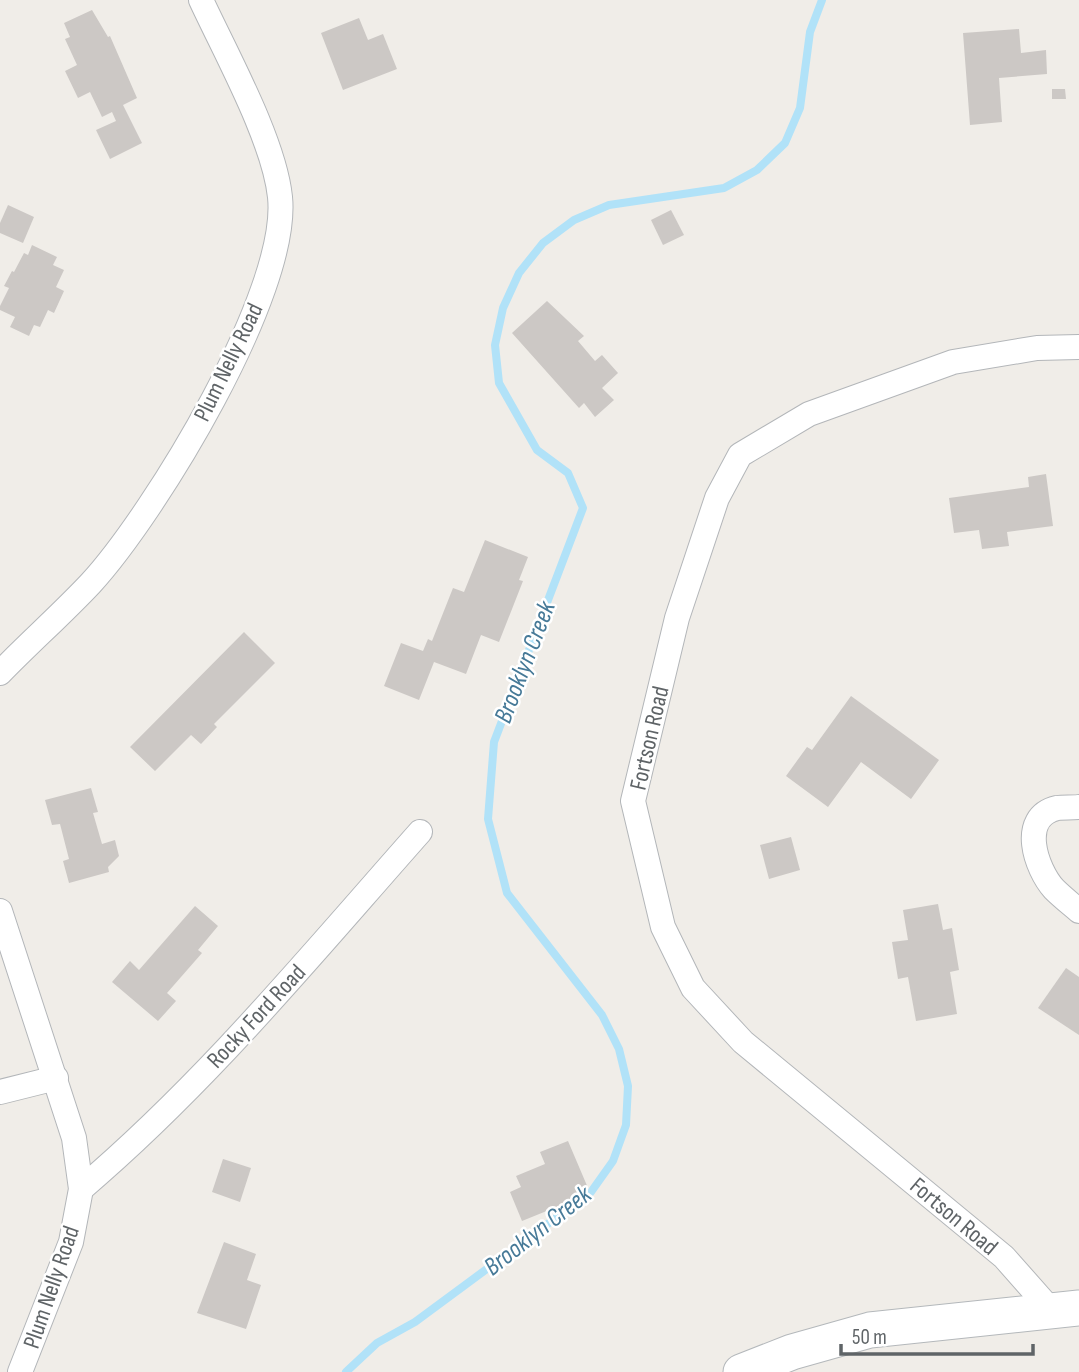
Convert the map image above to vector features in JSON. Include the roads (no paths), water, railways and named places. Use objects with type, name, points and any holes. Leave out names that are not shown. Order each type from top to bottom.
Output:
[{"type":"main road","points":[[741,1372],[792,1352],[870,1330],[1065,1308]]},
{"type":"street","name":"Plum Nelly Road","points":[[0,673],[92,582],[154,501],[253,321],[274,251],[281,198],[269,150],[201,0]]},
{"type":"street","name":"Fortson Road","points":[[1065,1308],[743,1042],[693,988],[663,928],[633,802],[677,618],[718,498],[740,455],[809,414],[953,362],[1037,348],[1079,347]]},
{"type":"street","points":[[1079,807],[1055,808],[1040,819],[1032,835],[1038,862],[1053,888],[1079,911]]},
{"type":"street","name":"Rocky Ford Road","points":[[81,1189],[124,1152],[238,1038],[420,832]]},
{"type":"street","name":"Plum Nelly Road","points":[[0,911],[74,1138],[81,1189],[71,1242],[20,1372]]},
{"type":"street","points":[[0,1092],[56,1078]]},
{"type":"waterway","name":"Brooklyn Creek","points":[[346,1372],[377,1343],[415,1322],[591,1192],[613,1161],[626,1125],[628,1086],[619,1049],[602,1015],[507,893],[488,819],[494,742],[583,508],[568,473],[537,450],[499,383],[495,345],[503,308],[519,273],[543,243],[574,220],[609,205],[724,188],[757,170],[785,143],[800,108],[810,32],[822,0]]}]
